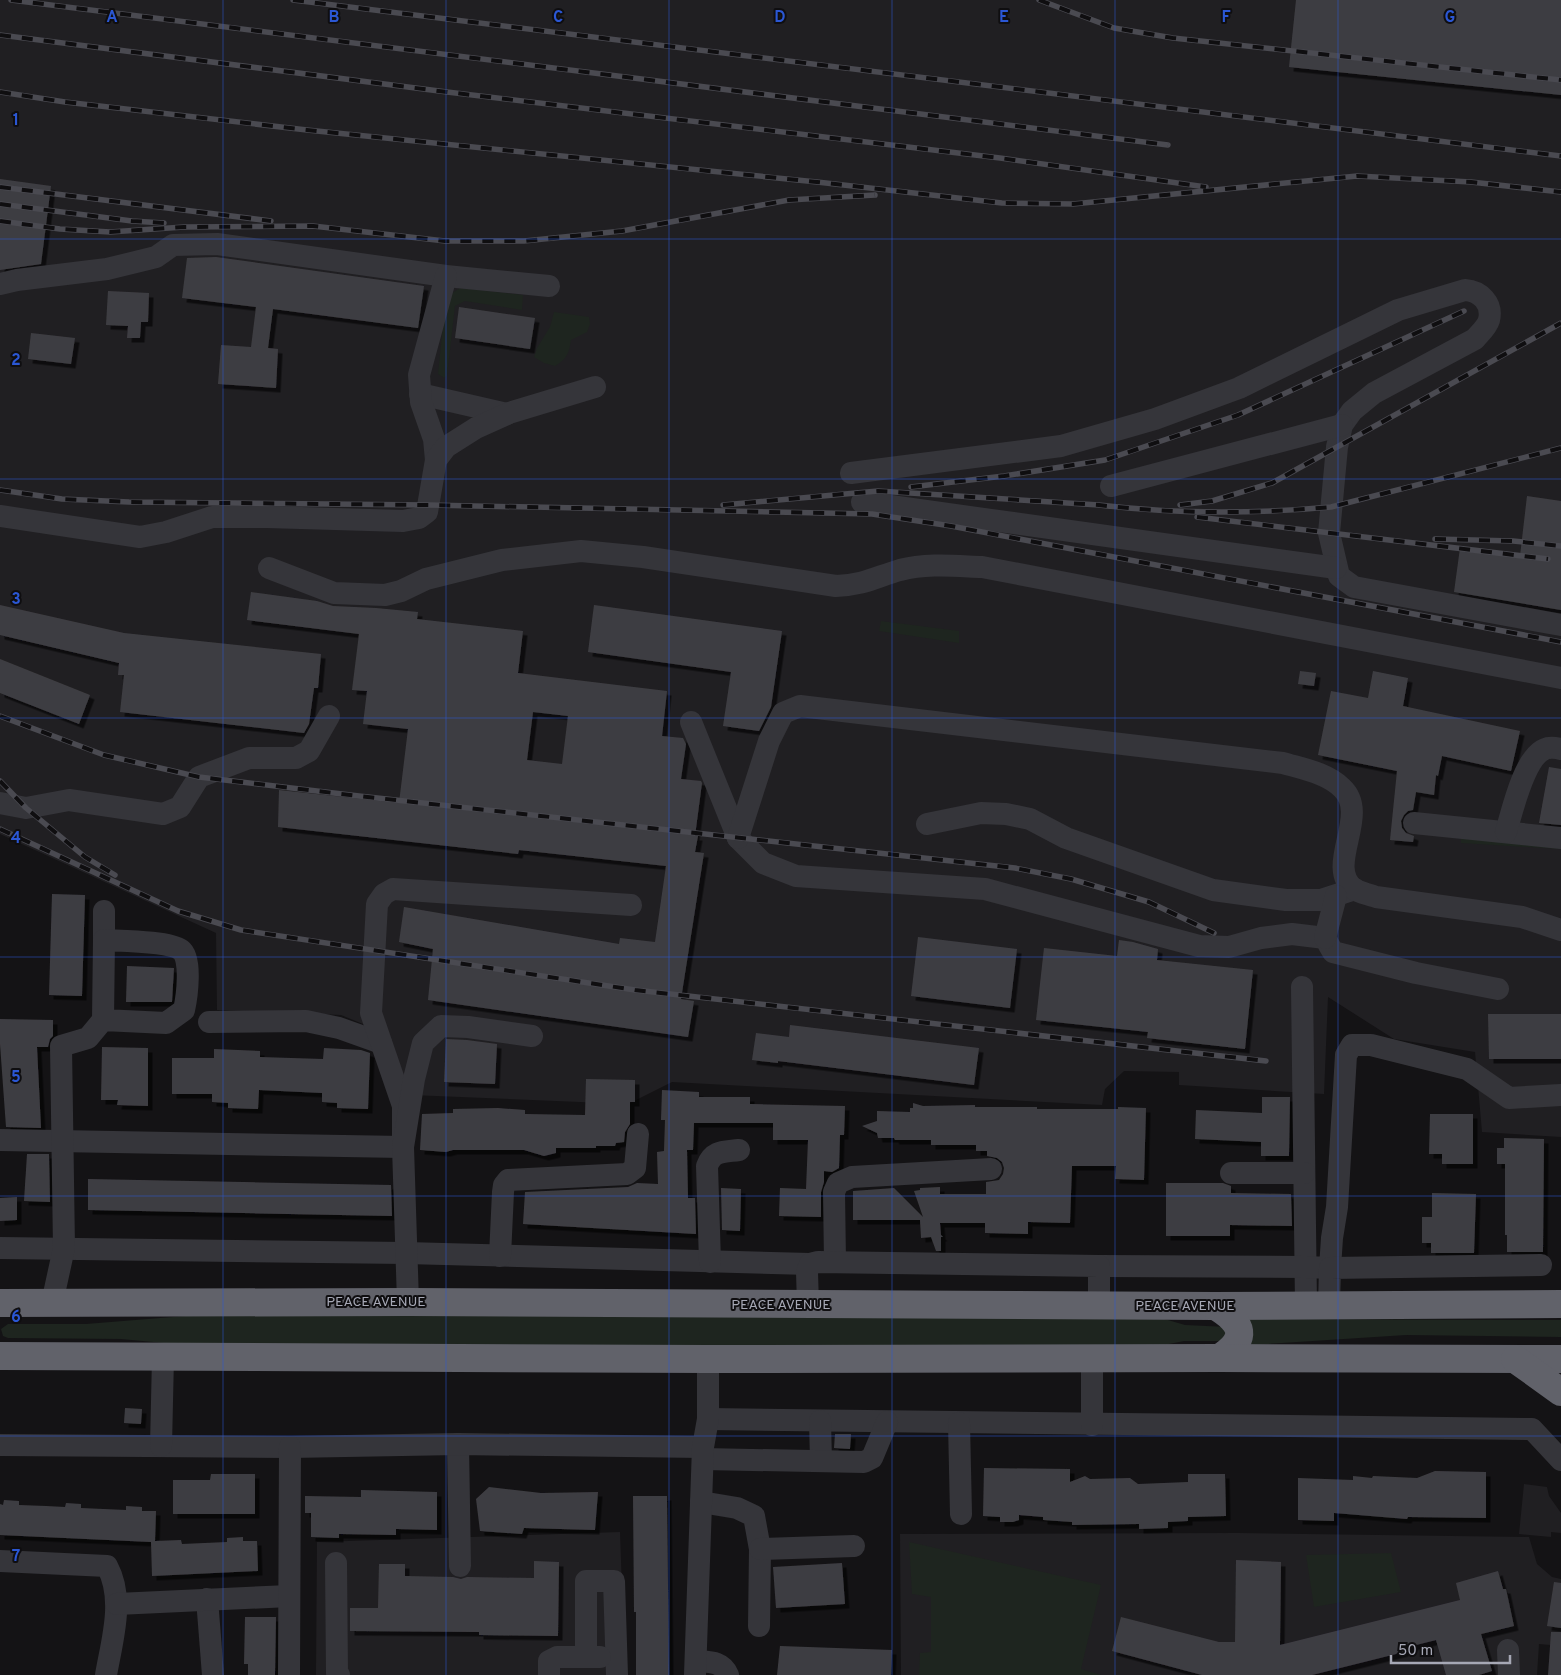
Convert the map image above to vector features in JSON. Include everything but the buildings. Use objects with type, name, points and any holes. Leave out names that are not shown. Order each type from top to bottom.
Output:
[{"type":"highway","name":"PEACE AVENUE","points":[[0,1303],[408,1302],[1215,1306],[1553,1300]]},
{"type":"highway","points":[[1215,1306],[1234,1318],[1239,1331],[1239,1339],[1234,1347],[1219,1358]]},
{"type":"highway","points":[[0,1356],[708,1359],[1561,1359]]},
{"type":"highway","points":[[1515,1359],[1561,1392]]},
{"type":"street","points":[[0,284],[17,280],[107,269],[156,257],[172,245],[217,244],[446,276],[549,286]]},
{"type":"street","points":[[0,516],[140,537],[166,532],[212,517],[403,520],[419,518],[427,512],[436,460],[434,439],[420,394],[419,375],[446,276]]},
{"type":"street","points":[[851,473],[1060,446],[1155,419],[1239,388],[1398,310],[1465,290],[1474,291],[1480,294],[1487,302],[1490,310],[1486,326],[1475,339],[1374,393],[1352,411],[1342,425],[1337,447],[1329,533],[1336,568],[1340,576],[1354,588],[1561,625]]},
{"type":"street","points":[[436,460],[446,447],[476,428],[507,414],[595,387]]},
{"type":"street","points":[[420,394],[507,414]]},
{"type":"street","points":[[1111,486],[1342,425]]},
{"type":"street","points":[[862,502],[1336,568]]},
{"type":"street","points":[[269,568],[334,594],[385,595],[401,591],[426,579],[502,560],[581,551],[642,557],[836,586],[854,585],[901,570],[929,565],[982,567],[1561,678]]},
{"type":"street","points":[[738,838],[769,741],[783,713],[800,706],[1283,763],[1330,778],[1344,789],[1352,804],[1351,826],[1345,852],[1344,869],[1349,882],[1325,938]]},
{"type":"street","points":[[0,802],[26,808],[69,800],[163,814],[180,807],[199,777],[249,758],[296,758],[309,751],[329,716]]},
{"type":"street","points":[[690,722],[738,838],[763,863],[796,876],[985,889],[1199,946],[1229,947],[1261,938],[1292,934],[1325,938]]},
{"type":"street","points":[[1506,832],[1526,770],[1536,756],[1546,749],[1561,749]]},
{"type":"street","points":[[927,824],[981,813],[1006,814],[1030,819],[1066,838],[1213,890],[1286,900],[1321,900],[1345,893],[1522,917],[1561,930]]},
{"type":"street","points":[[1414,823],[1561,838]]},
{"type":"street","points":[[408,1302],[403,1106],[371,1013],[377,904],[384,894],[393,889],[631,905]]},
{"type":"street","points":[[52,1303],[64,1248],[62,1046],[88,1038],[102,1020],[104,911]]},
{"type":"street","points":[[1325,938],[1333,952],[1416,973],[1498,989]]},
{"type":"street","points":[[102,1020],[166,1023],[184,1010],[187,997],[187,960],[182,950],[168,945],[104,940]]},
{"type":"street","points":[[1302,987],[1306,1267],[1318,1305]]},
{"type":"street","points":[[209,1022],[306,1021],[339,1028],[381,1043]]},
{"type":"street","points":[[403,1147],[414,1079],[423,1043],[441,1026],[468,1027],[532,1036]]},
{"type":"street","points":[[1318,1305],[1330,1268],[1337,1207],[1346,1055],[1352,1045],[1371,1045],[1467,1069],[1509,1098],[1561,1095]]},
{"type":"street","points":[[500,1256],[503,1192],[504,1184],[508,1180],[626,1174],[635,1168],[638,1134]]},
{"type":"street","points":[[0,1140],[403,1147]]},
{"type":"street","points":[[710,1262],[707,1166],[712,1156],[739,1150]]},
{"type":"street","points":[[835,1262],[834,1192],[838,1183],[852,1177],[991,1169]]},
{"type":"street","points":[[1231,1173],[1304,1173]]},
{"type":"street","points":[[0,1248],[406,1253],[810,1264],[835,1262],[1330,1268],[1541,1265]]},
{"type":"street","points":[[808,1305],[807,1272],[810,1264]]},
{"type":"street","points":[[1099,1266],[1099,1306]]},
{"type":"street","points":[[161,1446],[163,1357]]},
{"type":"street","points":[[1092,1358],[1092,1425]]},
{"type":"street","points":[[708,1359],[708,1419],[703,1453],[696,1668],[717,1663],[726,1670],[728,1675]]},
{"type":"street","points":[[708,1419],[1532,1429],[1561,1460]]},
{"type":"street","points":[[820,1421],[821,1461]]},
{"type":"street","points":[[0,1445],[290,1446],[458,1444],[703,1453],[864,1462],[872,1458],[887,1422]]},
{"type":"street","points":[[959,1423],[961,1514]]},
{"type":"street","points":[[458,1444],[460,1566]]},
{"type":"street","points":[[289,1675],[290,1446]]},
{"type":"street","points":[[701,1502],[736,1508],[754,1516],[760,1549],[759,1626]]},
{"type":"street","points":[[760,1549],[854,1546]]},
{"type":"street","points":[[0,1561],[107,1566],[112,1576],[117,1604],[106,1675]]},
{"type":"street","points":[[336,1563],[337,1673],[339,1675]]},
{"type":"street","points":[[548,1675],[549,1662],[557,1657],[586,1657],[617,1666],[614,1581],[586,1581],[586,1657]]},
{"type":"street","points":[[117,1604],[290,1596]]},
{"type":"street","points":[[207,1600],[214,1675]]},
{"type":"street","points":[[1508,1650],[1509,1675]]},
{"type":"shaded area","points":[[0,0],[1561,0],[1561,1137],[1482,1132],[1475,1052],[1394,1039],[1328,997],[1324,1094],[1179,1085],[1179,1072],[1124,1071],[1105,1089],[1102,1105],[672,1082],[628,1104],[411,1095],[385,1033],[341,1015],[217,1010],[216,933],[0,834]]},
{"type":"shaded area","points":[[460,288],[523,295],[522,310],[465,301],[455,306],[447,376],[444,378],[438,374],[445,305],[449,295]]},
{"type":"shaded area","points":[[554,312],[589,317],[590,324],[587,332],[571,340],[567,355],[555,366],[544,363],[534,357],[537,348],[550,327]]},
{"type":"shaded area","points":[[881,621],[959,631],[959,643],[879,631]]},
{"type":"shaded area","points":[[1461,833],[1561,841],[1561,849],[1461,843]]},
{"type":"shaded area","points":[[682,1315],[1161,1318],[1185,1325],[1228,1327],[1224,1341],[1184,1341],[1149,1348],[185,1345],[121,1339],[8,1338],[3,1336],[1,1329],[8,1324],[86,1324],[185,1316]]},
{"type":"shaded area","points":[[1246,1319],[1561,1320],[1561,1337],[1406,1335],[1252,1345],[1250,1344]]},
{"type":"shaded area","points":[[1524,1484],[1547,1487],[1549,1496],[1561,1513],[1561,1533],[1551,1532],[1551,1537],[1519,1534]]},
{"type":"shaded area","points":[[620,1532],[625,1675],[316,1675],[317,1542]]},
{"type":"shaded area","points":[[1238,1533],[1529,1537],[1537,1564],[1552,1577],[1561,1579],[1561,1646],[1539,1644],[1537,1675],[901,1675],[900,1534]]},
{"type":"shaded area","points":[[909,1542],[1101,1585],[1081,1669],[1101,1675],[919,1675],[920,1653],[931,1652],[931,1597],[912,1594]]},
{"type":"shaded area","points":[[1391,1553],[1401,1592],[1314,1607],[1306,1555]]},
{"type":"railway","points":[[11,0],[1168,145]]},
{"type":"railway","points":[[293,0],[1561,156]]},
{"type":"railway","points":[[1039,0],[1114,28],[1173,38],[1561,80]]},
{"type":"railway","points":[[0,35],[447,92],[1000,158],[1206,187]]},
{"type":"railway","points":[[0,92],[65,102],[307,130],[817,182],[1002,203],[1073,204],[1357,176],[1471,182],[1561,192]]},
{"type":"railway","points":[[0,187],[271,221]]},
{"type":"railway","points":[[0,221],[60,229],[110,232],[184,227],[313,226],[445,241],[524,241],[622,231],[789,200],[875,195]]},
{"type":"railway","points":[[0,204],[132,221],[164,223]]},
{"type":"railway","points":[[911,487],[1004,476],[1105,460],[1238,415],[1464,311]]},
{"type":"railway","points":[[1180,505],[1212,501],[1272,483],[1561,323]]},
{"type":"railway","points":[[723,505],[878,491],[1156,510],[1244,512],[1302,509],[1331,507],[1561,448]]},
{"type":"railway","points":[[0,490],[62,499],[129,502],[429,505],[872,514],[951,526],[1561,642]]},
{"type":"railway","points":[[1197,517],[1548,559]]},
{"type":"railway","points":[[1435,539],[1513,541],[1561,546]]},
{"type":"railway","points":[[0,716],[104,755],[199,777],[1015,868],[1071,879],[1149,902],[1214,933]]},
{"type":"railway","points":[[0,781],[26,808],[85,857],[115,875]]},
{"type":"railway","points":[[0,829],[178,911],[241,930],[635,990],[1266,1061]]}]
